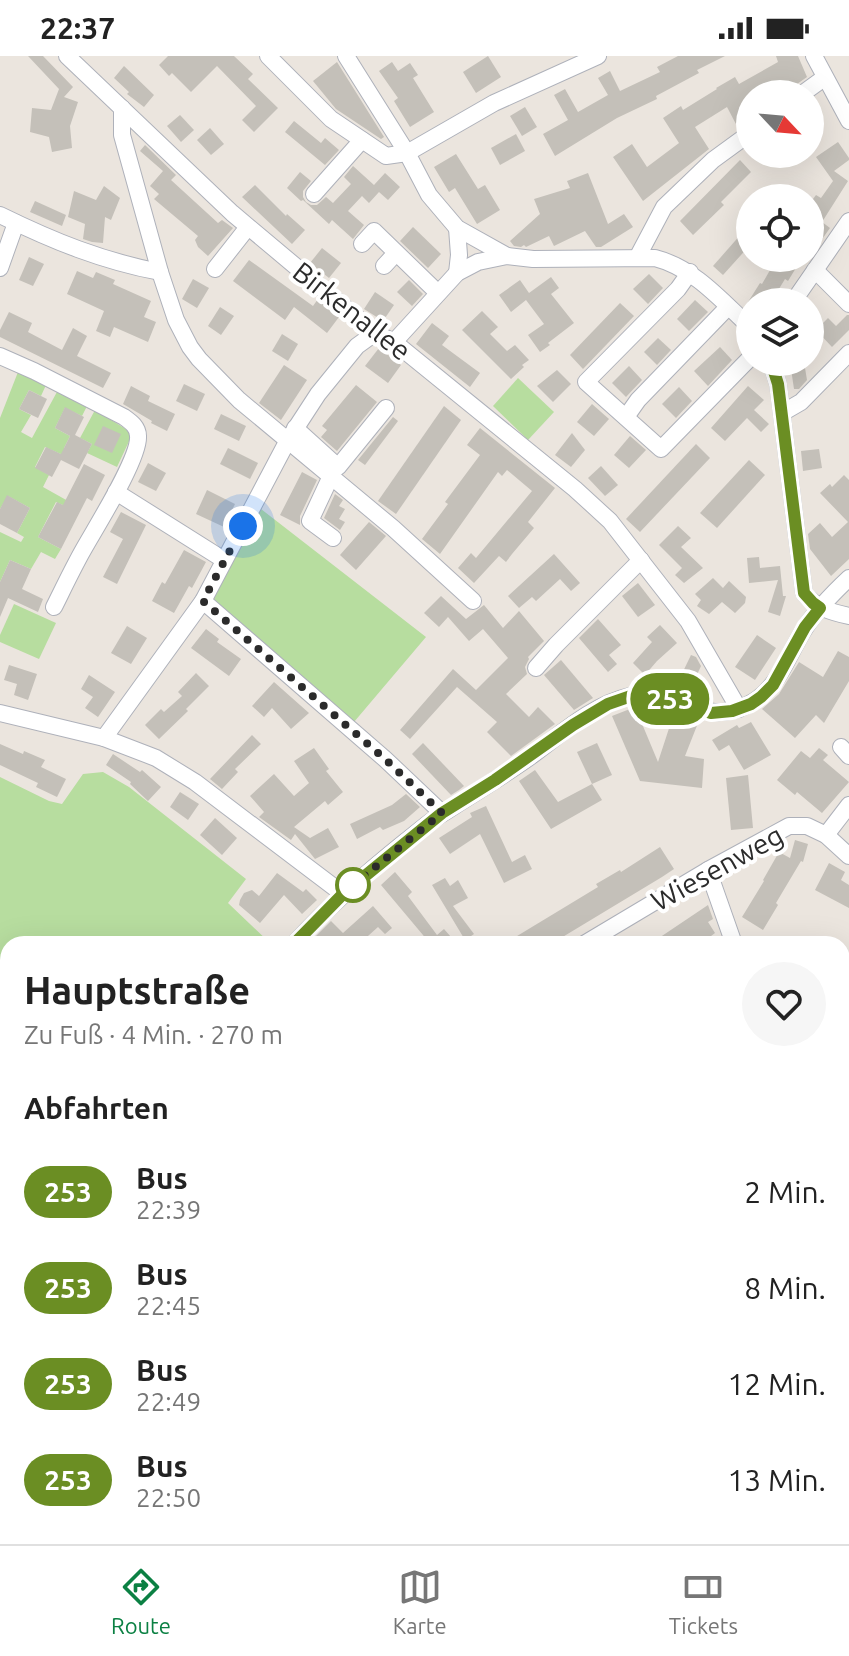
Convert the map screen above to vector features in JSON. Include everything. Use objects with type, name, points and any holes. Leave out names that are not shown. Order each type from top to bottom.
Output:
[{"type":"street","name":"Birkenallee","points":[[67,56],[248,227],[375,333],[394,342],[610,521],[688,621],[739,709]]},
{"type":"street","points":[[268,56],[331,119],[386,156],[407,153],[494,103],[579,60],[598,56]]},
{"type":"street","points":[[346,56],[407,153],[429,195],[457,228],[507,256]]},
{"type":"street","points":[[814,56],[849,121]]},
{"type":"street","points":[[122,108],[122,135],[160,272],[176,320],[190,347],[239,400],[338,467],[386,408]]},
{"type":"street","points":[[314,194],[362,140]]},
{"type":"street","points":[[637,258],[664,207],[713,160],[736,143]]},
{"type":"street","points":[[0,215],[64,246],[160,272]]},
{"type":"street","points":[[824,257],[849,221]]},
{"type":"street","points":[[0,268],[16,223]]},
{"type":"street","points":[[215,269],[248,227]]},
{"type":"street","points":[[457,228],[457,273]]},
{"type":"street","points":[[362,244],[374,231],[438,293]]},
{"type":"street","points":[[384,266],[396,253]]},
{"type":"street","points":[[394,342],[457,273],[478,262],[507,256],[533,259],[655,258],[690,272],[736,314]]},
{"type":"street","points":[[690,272],[678,289],[586,382],[661,449],[736,372]]},
{"type":"street","points":[[817,272],[849,304]]},
{"type":"street","points":[[626,417],[638,400],[728,307]]},
{"type":"street","points":[[104,738],[203,601],[292,434],[318,394],[357,346],[375,333]]},
{"type":"street","points":[[782,413],[801,402],[849,353]]},
{"type":"street","points":[[0,356],[124,417],[134,425],[138,434],[138,443],[116,492],[54,607]]},
{"type":"street","points":[[775,376],[804,593],[820,608],[849,616]]},
{"type":"street","points":[[292,434],[331,476],[473,601]]},
{"type":"street","points":[[331,476],[310,521],[333,538]]},
{"type":"street","points":[[116,492],[224,560]]},
{"type":"street","points":[[536,668],[641,560]]},
{"type":"street","points":[[302,936],[343,894],[442,813],[608,704],[646,694],[711,713],[722,713],[739,709],[761,697],[773,685],[805,627],[849,578]]},
{"type":"street","points":[[203,601],[385,759],[442,813]]},
{"type":"street","points":[[0,713],[104,738],[156,758],[195,782],[343,894]]},
{"type":"street","points":[[826,835],[849,805]]},
{"type":"street","name":"Wiesenweg","points":[[597,936],[789,826],[807,826],[826,835],[849,856]]},
{"type":"street","points":[[708,870],[731,936]]},
{"type":"green space","points":[[18,372],[46,385],[41,396],[29,390],[19,409],[31,415],[21,432],[32,438],[58,390],[87,406],[82,416],[65,408],[55,428],[70,436],[64,448],[66,450],[63,455],[45,447],[35,467],[49,475],[43,487],[68,501],[65,506],[56,502],[38,537],[61,549],[55,559],[41,552],[31,569],[10,560],[0,582],[0,532],[21,542],[24,537],[17,533],[30,508],[8,496],[0,509],[0,418]]},
{"type":"green space","points":[[518,378],[554,412],[528,440],[493,406]]},
{"type":"green space","points":[[95,410],[129,431],[131,437],[117,467],[87,453],[92,444],[80,438]]},
{"type":"green space","points":[[261,509],[426,637],[354,722],[212,601]]},
{"type":"green space","points":[[14,604],[56,623],[39,659],[0,642],[0,635]]},
{"type":"green space","points":[[103,772],[129,787],[246,879],[228,903],[263,936],[0,936],[0,777],[49,801],[62,804],[83,774]]},
{"type":"building","points":[[28,56],[43,56],[73,87],[64,97],[78,102],[70,126],[72,148],[52,152],[49,137],[30,132],[32,108],[51,110],[59,89]]},
{"type":"building","points":[[168,56],[234,56],[253,74],[248,79],[278,108],[254,132],[242,120],[256,106],[217,66],[191,92],[159,65]]},
{"type":"building","points":[[488,56],[501,77],[476,93],[463,72]]},
{"type":"building","points":[[678,56],[725,56],[697,70],[699,73],[656,96],[657,99],[617,118],[555,156],[543,134],[568,120],[554,95],[565,89],[578,112],[608,95],[598,78],[610,71],[620,91],[660,72],[657,67]]},
{"type":"building","points":[[776,56],[798,56],[807,77],[803,80],[746,80],[778,62]]},
{"type":"building","points":[[337,62],[384,137],[381,139],[336,109],[313,81]]},
{"type":"building","points":[[392,62],[398,71],[410,63],[418,75],[413,78],[434,112],[410,127],[394,101],[398,98],[379,71]]},
{"type":"building","points":[[124,66],[154,95],[144,107],[127,94],[129,92],[114,78]]},
{"type":"building","points":[[735,77],[736,124],[727,107],[695,127],[709,149],[643,201],[613,157],[632,144],[647,167],[679,143],[663,118],[681,106],[683,110]]},
{"type":"building","points":[[525,107],[537,127],[522,136],[510,116]]},
{"type":"building","points":[[180,115],[194,130],[181,142],[167,126]]},
{"type":"building","points":[[294,121],[321,143],[325,138],[339,150],[325,165],[285,132]]},
{"type":"building","points":[[210,128],[224,144],[211,155],[197,140]]},
{"type":"building","points":[[516,134],[525,151],[500,165],[491,148]]},
{"type":"building","points":[[838,142],[849,160],[834,171],[848,181],[824,219],[824,194],[833,181],[824,168],[824,152]]},
{"type":"building","points":[[145,145],[176,175],[171,180],[218,223],[222,220],[233,228],[208,256],[198,247],[195,240],[198,236],[154,199],[159,194],[150,186],[163,171],[140,151]]},
{"type":"building","points":[[456,154],[478,189],[485,185],[500,210],[477,224],[455,188],[449,192],[434,167]]},
{"type":"building","points":[[736,164],[736,168],[747,168],[751,172],[736,184],[721,202],[724,205],[693,235],[680,221]]},
{"type":"building","points":[[353,166],[374,185],[385,173],[400,187],[388,200],[379,192],[369,203],[362,196],[348,211],[364,225],[353,239],[332,220],[329,224],[287,188],[300,172],[311,181],[303,191],[306,202],[317,205],[326,197],[333,203],[351,184],[344,177]]},
{"type":"building","points":[[588,173],[608,224],[624,214],[633,227],[601,247],[596,247],[585,231],[554,246],[549,236],[526,247],[514,246],[510,241],[540,214],[534,199],[570,188],[567,181]]},
{"type":"building","points":[[255,185],[305,230],[292,244],[242,197]]},
{"type":"building","points":[[104,186],[120,198],[111,220],[105,217],[103,243],[92,242],[83,239],[85,224],[68,217],[74,191],[96,200]]},
{"type":"building","points":[[35,201],[66,215],[62,226],[30,212]]},
{"type":"building","points":[[413,227],[441,254],[428,268],[400,241]]},
{"type":"building","points":[[736,240],[736,261],[723,275],[713,266]]},
{"type":"building","points":[[322,248],[341,263],[329,278],[310,263]]},
{"type":"building","points":[[29,257],[44,264],[33,286],[19,280]]},
{"type":"building","points":[[249,260],[313,306],[318,299],[339,317],[327,333],[294,307],[285,320],[233,281]]},
{"type":"building","points":[[77,271],[93,278],[96,272],[115,280],[113,284],[151,301],[144,317],[156,322],[148,342],[114,327],[110,337],[96,331],[104,311],[67,294]]},
{"type":"building","points":[[769,272],[793,272],[780,288],[757,288]]},
{"type":"building","points":[[649,274],[663,288],[648,304],[633,289]]},
{"type":"building","points":[[551,277],[559,288],[551,294],[574,323],[540,352],[528,335],[544,324],[526,300],[511,312],[499,295],[520,280],[529,293]]},
{"type":"building","points":[[193,279],[209,288],[197,308],[182,299]]},
{"type":"building","points":[[409,280],[423,294],[412,306],[397,292]]},
{"type":"building","points":[[375,292],[394,305],[383,321],[364,309]]},
{"type":"building","points":[[695,300],[708,312],[689,331],[677,319]]},
{"type":"building","points":[[620,303],[634,316],[583,369],[570,355]]},
{"type":"building","points":[[220,307],[234,316],[221,335],[208,326]]},
{"type":"building","points":[[482,311],[498,327],[490,334],[507,351],[515,345],[529,360],[511,379],[462,330]]},
{"type":"building","points":[[9,312],[32,323],[28,332],[62,350],[73,328],[87,336],[77,356],[111,373],[103,388],[0,337]]},
{"type":"building","points":[[849,315],[849,330],[832,347],[824,338],[824,322],[828,318],[836,326]]},
{"type":"building","points":[[432,323],[449,336],[442,345],[480,373],[470,387],[416,344]]},
{"type":"building","points":[[282,334],[298,344],[288,361],[272,351]]},
{"type":"building","points":[[658,338],[671,350],[657,365],[644,352]]},
{"type":"building","points":[[720,347],[732,360],[708,386],[694,371]]},
{"type":"building","points":[[379,348],[401,365],[388,383],[365,366]]},
{"type":"building","points":[[284,365],[307,380],[281,420],[259,403]]},
{"type":"building","points":[[629,366],[642,380],[626,397],[612,383]]},
{"type":"building","points":[[557,370],[571,384],[553,402],[537,386]]},
{"type":"building","points":[[792,376],[806,376],[807,380],[799,389],[794,389]]},
{"type":"building","points":[[184,384],[205,394],[197,411],[176,401]]},
{"type":"building","points":[[356,385],[377,402],[337,451],[321,437],[327,430],[322,426]]},
{"type":"building","points":[[131,386],[150,396],[148,401],[175,414],[167,431],[123,404]]},
{"type":"building","points":[[748,386],[764,400],[754,410],[769,424],[761,432],[747,418],[725,441],[711,428]]},
{"type":"building","points":[[679,387],[692,401],[676,418],[662,404]]},
{"type":"building","points":[[29,390],[47,399],[38,418],[19,409]]},
{"type":"building","points":[[592,404],[609,419],[594,436],[577,422]]},
{"type":"building","points":[[444,406],[461,420],[396,514],[378,501]]},
{"type":"building","points":[[65,407],[84,417],[75,435],[92,444],[79,469],[61,460],[52,477],[35,468],[46,447],[61,454],[70,436],[55,428]]},
{"type":"building","points":[[221,414],[246,426],[239,441],[214,429]]},
{"type":"building","points":[[393,417],[398,421],[365,465],[358,460]]},
{"type":"building","points":[[103,426],[121,434],[112,453],[94,445]]},
{"type":"building","points":[[480,428],[555,488],[528,522],[534,528],[506,562],[499,556],[474,583],[458,568],[471,553],[476,558],[532,491],[507,470],[502,476],[498,472],[440,554],[422,539],[480,455],[467,445]]},
{"type":"building","points":[[572,433],[585,450],[571,467],[555,455]]},
{"type":"building","points":[[630,436],[646,450],[629,468],[614,455]]},
{"type":"building","points":[[696,444],[710,458],[640,532],[626,519]]},
{"type":"building","points":[[228,448],[258,463],[250,479],[220,464]]},
{"type":"building","points":[[819,449],[822,468],[803,471],[801,451]]},
{"type":"building","points":[[749,460],[765,475],[717,528],[700,513]]},
{"type":"building","points":[[148,463],[166,473],[156,491],[138,482]]},
{"type":"building","points":[[84,464],[105,475],[92,501],[87,498],[61,549],[38,537],[57,502],[63,505]]},
{"type":"building","points":[[601,466],[618,485],[605,496],[588,478]]},
{"type":"building","points":[[302,472],[317,480],[300,516],[300,525],[280,515]]},
{"type":"building","points":[[844,475],[849,480],[849,559],[831,576],[810,549],[808,534],[820,523],[832,537],[848,522],[820,493]]},
{"type":"building","points":[[207,490],[235,504],[224,527],[196,514]]},
{"type":"building","points":[[335,494],[343,500],[339,506],[345,509],[339,519],[345,522],[340,530],[324,518]]},
{"type":"building","points":[[7,495],[30,508],[17,533],[0,524],[0,509]]},
{"type":"building","points":[[121,512],[146,525],[117,584],[103,577],[123,539],[110,532]]},
{"type":"building","points":[[369,522],[386,536],[356,570],[340,555]]},
{"type":"building","points":[[678,526],[691,538],[681,547],[703,568],[684,583],[675,575],[682,568],[659,545]]},
{"type":"building","points":[[184,550],[206,562],[174,613],[152,601]]},
{"type":"building","points":[[554,554],[580,583],[571,591],[560,579],[536,601],[532,597],[519,608],[508,596]]},
{"type":"building","points":[[759,557],[760,568],[780,566],[783,596],[786,596],[780,616],[768,612],[778,580],[749,583],[747,558]]},
{"type":"building","points":[[10,560],[31,569],[22,589],[43,599],[38,612],[8,598],[0,617],[0,582]]},
{"type":"building","points":[[713,578],[723,588],[729,581],[746,597],[745,603],[735,613],[722,602],[709,614],[697,606],[701,600],[695,594]]},
{"type":"building","points":[[638,583],[655,605],[638,617],[622,596]]},
{"type":"building","points":[[441,596],[466,619],[484,605],[503,628],[519,611],[544,641],[528,657],[525,667],[527,674],[506,694],[529,717],[538,707],[555,724],[511,756],[487,732],[497,722],[457,687],[410,739],[400,730],[453,669],[476,690],[508,658],[483,629],[469,641],[448,617],[439,627],[424,613]]},
{"type":"building","points":[[598,619],[621,645],[609,655],[617,664],[608,672],[579,638]]},
{"type":"building","points":[[660,625],[677,643],[645,675],[633,663],[652,642],[647,637]]},
{"type":"building","points":[[127,626],[147,638],[131,664],[111,653]]},
{"type":"building","points":[[206,629],[219,639],[217,642],[241,659],[229,676],[191,648]]},
{"type":"building","points":[[757,635],[776,648],[755,680],[735,667]]},
{"type":"building","points":[[838,651],[849,657],[849,681],[824,723],[816,715],[795,738],[762,709],[779,694],[799,662],[823,677]]},
{"type":"building","points":[[691,655],[701,666],[690,690],[677,684]]},
{"type":"building","points":[[561,660],[593,698],[574,710],[544,675]]},
{"type":"building","points":[[9,665],[37,674],[28,700],[14,695],[17,684],[4,680]]},
{"type":"building","points":[[196,673],[209,686],[159,739],[145,725],[161,709],[164,712],[182,696],[178,692]]},
{"type":"building","points":[[89,675],[115,692],[98,717],[85,708],[93,697],[81,689]]},
{"type":"building","points":[[274,682],[309,713],[291,729],[272,708],[264,717],[252,706]]},
{"type":"building","points":[[635,707],[658,762],[674,713],[698,723],[685,756],[704,759],[702,788],[640,781],[612,716]]},
{"type":"building","points":[[751,722],[771,755],[744,770],[729,745],[719,751],[712,740],[737,725],[739,728]]},
{"type":"building","points":[[252,735],[261,744],[235,769],[238,772],[222,789],[210,779]]},
{"type":"building","points":[[423,743],[464,786],[451,795],[412,754]]},
{"type":"building","points":[[597,743],[612,775],[592,784],[577,752]]},
{"type":"building","points":[[0,744],[45,760],[41,767],[66,779],[57,797],[36,787],[38,783],[0,765]]},
{"type":"building","points":[[314,748],[329,769],[326,771],[343,792],[328,805],[325,801],[294,827],[310,838],[328,828],[339,847],[315,859],[295,834],[291,840],[259,817],[264,812],[250,796],[274,774],[294,796],[309,783],[294,761]]},
{"type":"building","points":[[819,748],[828,755],[823,760],[849,782],[822,813],[777,780],[801,751],[810,758]]},
{"type":"building","points":[[113,754],[140,772],[142,770],[161,787],[148,801],[131,782],[106,765]]},
{"type":"building","points":[[535,770],[558,802],[592,784],[602,800],[551,829],[519,781]]},
{"type":"building","points":[[748,775],[753,828],[731,830],[726,778]]},
{"type":"building","points":[[180,792],[199,804],[188,820],[170,807]]},
{"type":"building","points":[[406,794],[420,807],[404,821],[383,830],[380,827],[357,839],[350,824],[392,805]]},
{"type":"building","points":[[486,806],[512,862],[525,855],[532,869],[504,883],[480,834],[450,854],[439,838],[472,817],[470,813]]},
{"type":"building","points":[[215,818],[237,838],[222,855],[200,835]]},
{"type":"building","points":[[795,840],[808,844],[803,862],[776,903],[778,905],[763,930],[742,917],[779,852],[790,858]]},
{"type":"building","points":[[660,847],[674,869],[564,936],[517,936],[598,887],[596,884]]},
{"type":"building","points":[[829,863],[845,872],[841,880],[849,885],[849,908],[815,890]]},
{"type":"building","points":[[395,872],[412,892],[408,896],[437,935],[444,929],[450,936],[424,936],[381,885]]},
{"type":"building","points":[[277,873],[303,892],[306,889],[317,900],[302,914],[284,895],[260,923],[239,905],[240,900],[244,893],[252,890],[259,896]]},
{"type":"building","points":[[445,878],[450,886],[458,880],[468,898],[453,906],[474,934],[463,936],[432,885]]},
{"type":"building","points":[[708,905],[713,919],[708,922],[715,933],[711,936],[662,936]]},
{"type":"building","points":[[373,906],[392,928],[385,934],[378,927],[368,936],[316,936],[331,921],[343,933]]},
{"type":"bus line","name":"253","points":[[302,936],[370,870],[442,813],[608,704],[646,694],[711,713],[722,713],[751,704],[773,685],[805,627],[820,608],[804,593],[775,376]]},
{"type":"route","points":[[243,526],[203,601],[385,759],[442,813],[353,885]]}]
